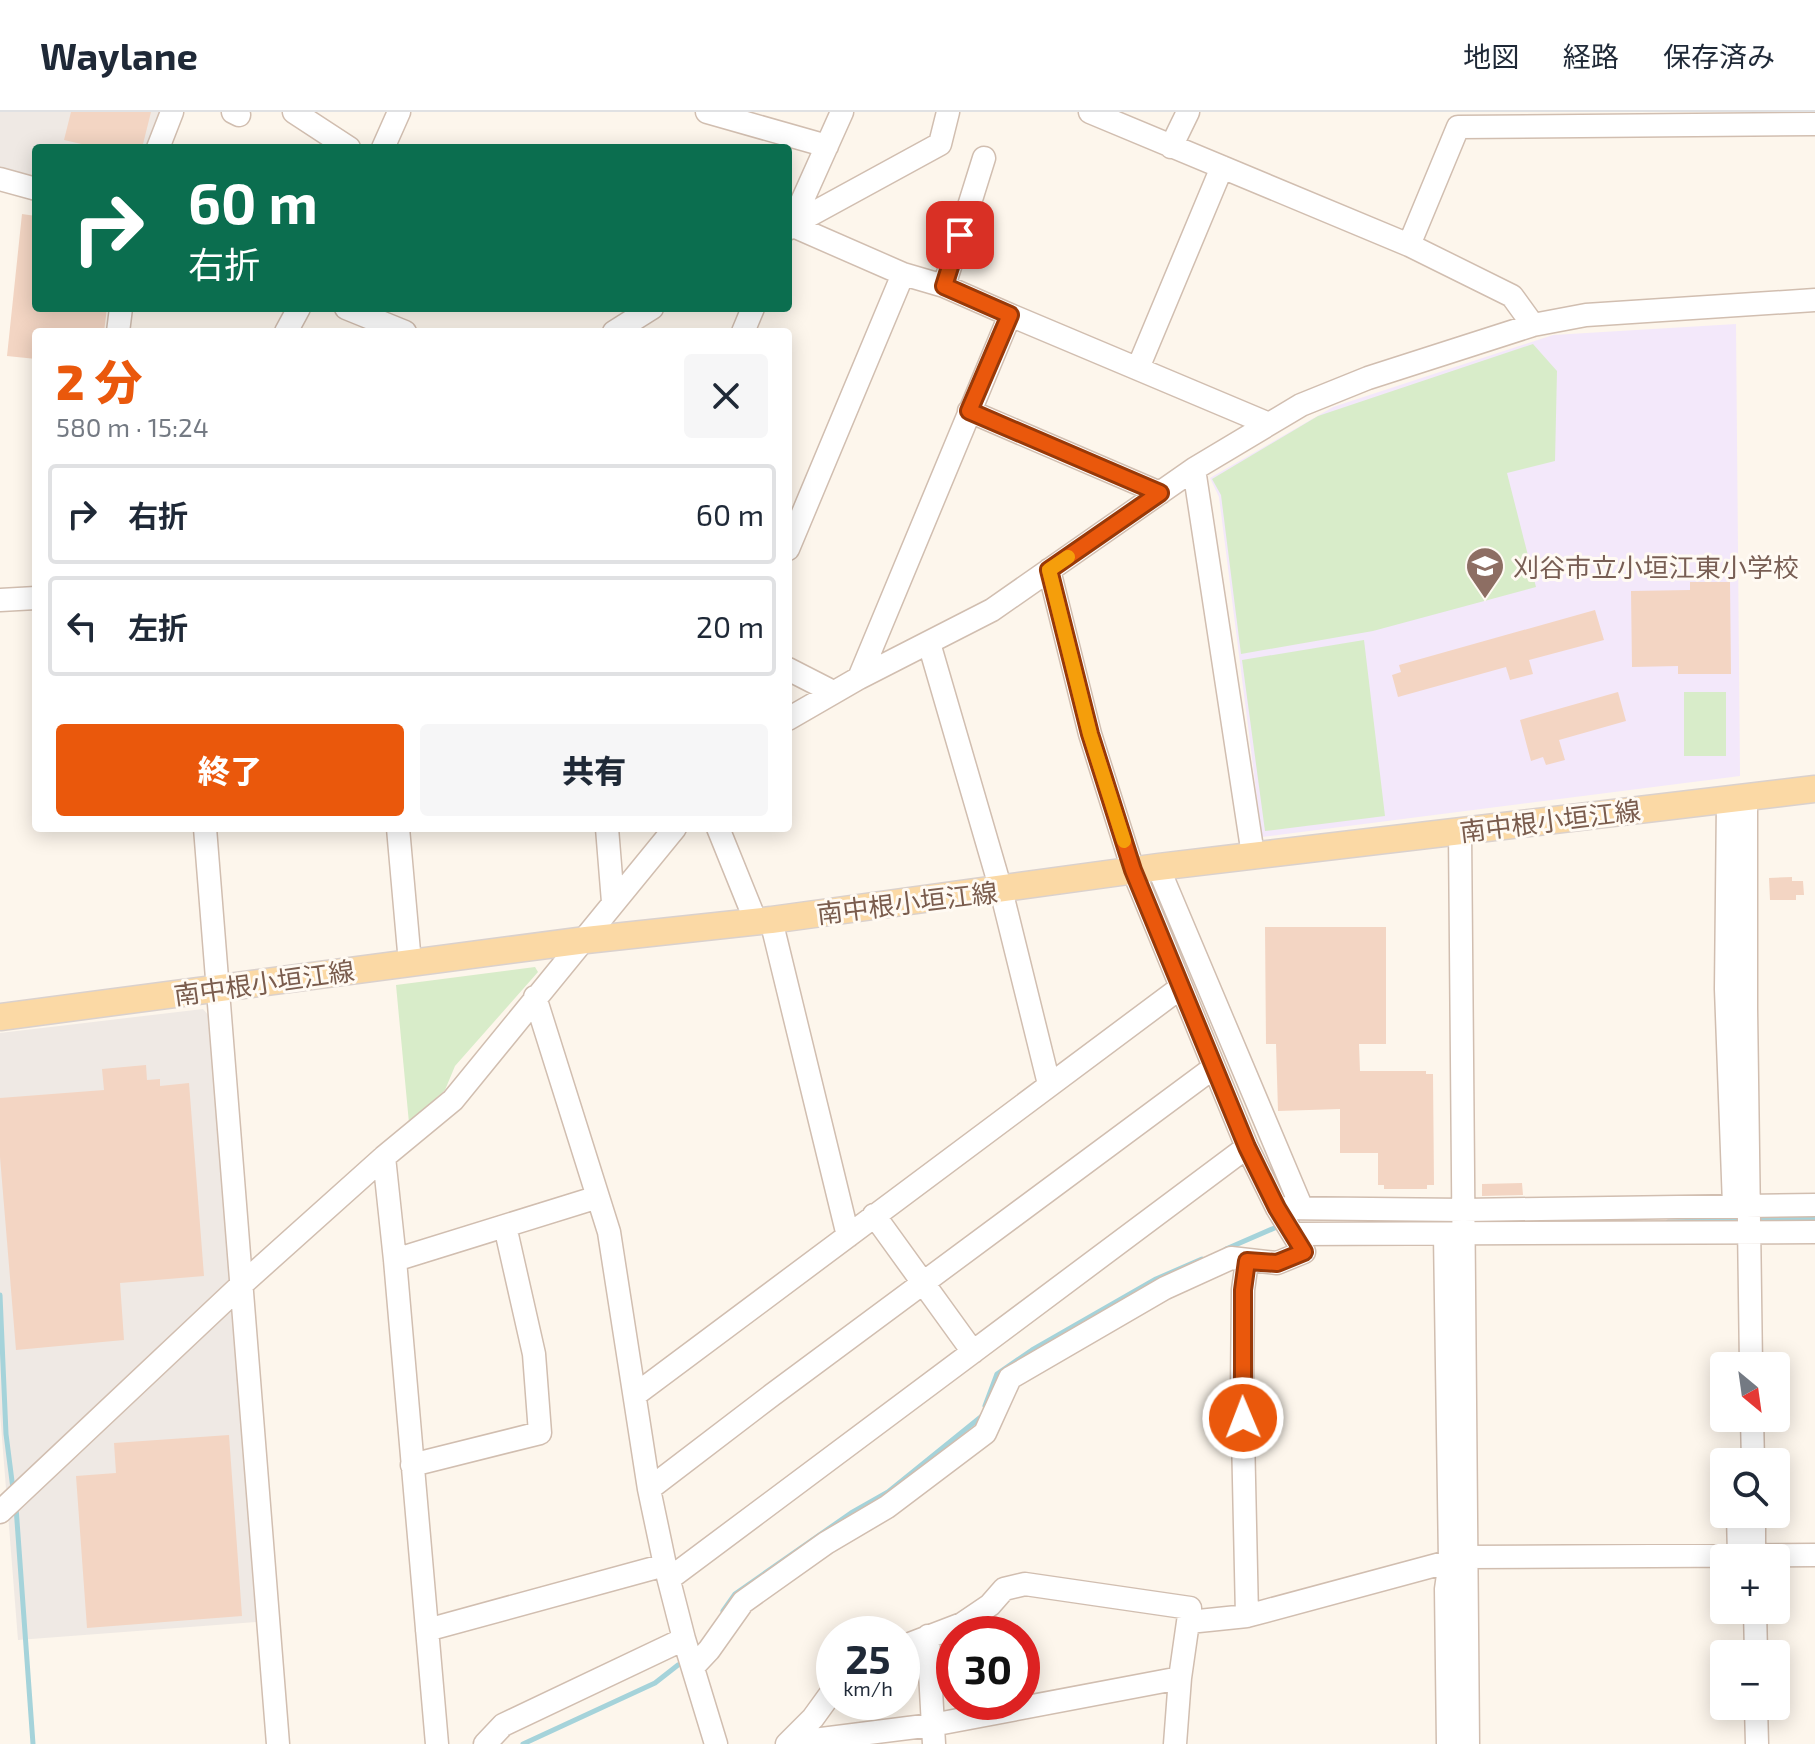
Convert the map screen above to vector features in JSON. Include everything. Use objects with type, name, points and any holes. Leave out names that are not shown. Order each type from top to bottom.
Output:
[{"type":"main road","name":"南中根小垣江線","points":[[0,1017],[586,940],[764,921],[1253,855],[1815,789]]},
{"type":"street","points":[[160,144],[172,112]]},
{"type":"street","points":[[294,112],[343,144]]},
{"type":"street","points":[[385,144],[399,112]]},
{"type":"street","points":[[707,112],[827,146]]},
{"type":"street","points":[[792,222],[842,112]]},
{"type":"street","points":[[792,226],[940,144],[948,112]]},
{"type":"street","points":[[1090,112],[1409,245],[1512,296],[1533,325]]},
{"type":"street","points":[[1171,147],[1188,112]]},
{"type":"street","points":[[1409,245],[1462,120],[1815,124]]},
{"type":"street","points":[[944,286],[984,158]]},
{"type":"street","points":[[1138,368],[1222,167]]},
{"type":"street","points":[[0,179],[32,188]]},
{"type":"street","points":[[792,229],[903,274],[944,286],[1269,424]]},
{"type":"street","points":[[792,539],[903,274]]},
{"type":"street","points":[[792,717],[859,678],[992,610],[1194,469],[1301,405],[1368,378],[1533,325],[1586,315],[1815,300]]},
{"type":"street","points":[[356,312],[395,328]]},
{"type":"street","points":[[620,328],[646,312]]},
{"type":"street","points":[[859,678],[1010,315]]},
{"type":"street","points":[[969,411],[1160,493]]},
{"type":"street","points":[[1194,469],[1253,855]]},
{"type":"street","points":[[694,1666],[743,1602],[826,1543],[887,1507],[985,1433],[1010,1378],[1165,1288],[1231,1258],[1277,1263],[1304,1252],[1090,734],[1049,570]]},
{"type":"street","points":[[0,600],[32,598]]},
{"type":"street","points":[[929,643],[1001,890],[1049,1084]]},
{"type":"street","points":[[792,671],[833,692]]},
{"type":"street","points":[[1737,799],[1744,1219],[1750,1352]]},
{"type":"street","points":[[1460,831],[1458,1559],[1468,1744]]},
{"type":"street","points":[[205,832],[278,1744]]},
{"type":"street","points":[[399,832],[416,962]]},
{"type":"street","points":[[413,832],[416,962]]},
{"type":"street","points":[[607,832],[613,902]]},
{"type":"street","points":[[0,1512],[240,1286],[384,1157],[453,1100],[672,832]]},
{"type":"street","points":[[720,832],[764,921],[848,1236]]},
{"type":"street","points":[[1146,869],[1180,988],[1247,1147],[1286,1209]]},
{"type":"street","points":[[635,1395],[1180,988]]},
{"type":"street","points":[[535,997],[609,1232],[649,1489],[684,1639],[716,1744]]},
{"type":"street","points":[[649,1489],[1213,1068]]},
{"type":"street","points":[[427,1630],[667,1572],[973,1352],[1247,1147]]},
{"type":"street","points":[[384,1157],[437,1744]]},
{"type":"street","points":[[395,1260],[598,1197]]},
{"type":"street","points":[[1294,1233],[1460,1225],[1744,1219],[1815,1205]]},
{"type":"street","points":[[1286,1209],[1460,1225]]},
{"type":"street","points":[[874,1215],[973,1352]]},
{"type":"street","points":[[1744,1219],[1815,1232]]},
{"type":"street","points":[[1738,1352],[1744,1219]]},
{"type":"street","points":[[412,1465],[540,1433],[534,1354],[505,1226]]},
{"type":"street","points":[[1247,1261],[1242,1346],[1247,1616]]},
{"type":"street","points":[[1790,1555],[1815,1555]]},
{"type":"street","points":[[1189,1622],[1247,1616],[1458,1559],[1710,1556]]},
{"type":"street","points":[[1448,1744],[1446,1589],[1458,1559]]},
{"type":"street","points":[[920,1639],[962,1624],[990,1605],[1004,1589],[1025,1584],[1190,1608],[1175,1744]]},
{"type":"street","points":[[928,1636],[933,1734]]},
{"type":"street","points":[[485,1744],[503,1725],[684,1639]]},
{"type":"street","points":[[789,1743],[933,1734],[1180,1678]]},
{"type":"street","points":[[789,1743],[816,1714]]},
{"type":"street","points":[[1756,1720],[1757,1744]]},
{"type":"shaded area","points":[[0,112],[163,112],[150,144],[32,144],[32,182],[0,173]]},
{"type":"shaded area","name":"刈谷市立小垣江東小学校","points":[[1736,324],[1740,776],[1262,837],[1219,497],[1210,478],[1333,407],[1553,335]]},
{"type":"shaded area","points":[[203,1009],[209,1016],[256,1622],[18,1640],[0,1413],[0,1033]]},
{"type":"green space","points":[[1533,344],[1557,371],[1555,461],[1507,473],[1536,587],[1373,631],[1241,654],[1221,495],[1212,479],[1318,416]]},
{"type":"green space","points":[[1364,640],[1385,816],[1265,831],[1242,660]]},
{"type":"green space","points":[[1684,692],[1726,692],[1726,756],[1684,756]]},
{"type":"green space","points":[[535,967],[538,972],[455,1066],[445,1090],[409,1123],[396,985]]},
{"type":"building","points":[[71,112],[151,112],[143,144],[82,144],[64,140]]},
{"type":"building","points":[[22,214],[32,215],[32,312],[106,312],[104,328],[32,328],[32,359],[7,356]]},
{"type":"building","points":[[1690,582],[1730,582],[1731,674],[1678,674],[1678,666],[1632,667],[1631,591],[1690,590]]},
{"type":"building","points":[[1595,610],[1604,640],[1529,660],[1533,674],[1510,680],[1506,667],[1398,697],[1392,675],[1401,672],[1399,665]]},
{"type":"building","points":[[1618,692],[1626,721],[1559,740],[1565,760],[1546,765],[1543,757],[1531,761],[1520,720]]},
{"type":"building","points":[[1792,877],[1792,881],[1803,881],[1804,895],[1796,895],[1796,900],[1770,900],[1769,878]]},
{"type":"building","points":[[1265,927],[1386,927],[1386,1044],[1359,1044],[1360,1071],[1426,1071],[1426,1074],[1433,1074],[1434,1185],[1427,1185],[1427,1189],[1384,1189],[1384,1185],[1378,1185],[1378,1153],[1340,1153],[1340,1109],[1278,1111],[1276,1044],[1266,1044]]},
{"type":"building","points":[[146,1065],[147,1080],[160,1079],[160,1086],[189,1083],[204,1276],[120,1283],[124,1340],[16,1350],[0,1157],[0,1098],[104,1090],[102,1069]]},
{"type":"building","points":[[1522,1183],[1523,1195],[1482,1196],[1482,1184]]},
{"type":"building","points":[[229,1435],[242,1616],[87,1628],[76,1476],[116,1473],[114,1443]]},
{"type":"waterway","points":[[1756,1220],[1815,1219]]},
{"type":"waterway","points":[[1432,1220],[1458,1221]]},
{"type":"waterway","points":[[1668,1222],[1742,1220]]},
{"type":"waterway","points":[[1468,1221],[1562,1222]]},
{"type":"waterway","points":[[1226,1249],[1279,1226]]},
{"type":"waterway","points":[[985,1406],[997,1374],[1032,1350],[1156,1279],[1202,1259]]},
{"type":"waterway","points":[[0,1295],[6,1434],[13,1489]]},
{"type":"waterway","points":[[723,1611],[735,1594],[851,1513],[888,1492],[982,1416]]},
{"type":"waterway","points":[[16,1507],[33,1744]]},
{"type":"waterway","points":[[523,1744],[655,1683],[678,1665]]},
{"type":"slow traffic","points":[[1068,557],[1049,570],[1090,734],[1124,841]]},
{"type":"place","name":"刈谷市立小垣江東小学校","points":[[1485,600]]},
{"type":"route","points":[[960,235],[944,286],[1010,315],[969,411],[1160,493],[1049,570],[1090,734],[1133,870],[1247,1147],[1277,1208],[1304,1252],[1277,1263],[1247,1261],[1243,1290],[1243,1418]]}]
